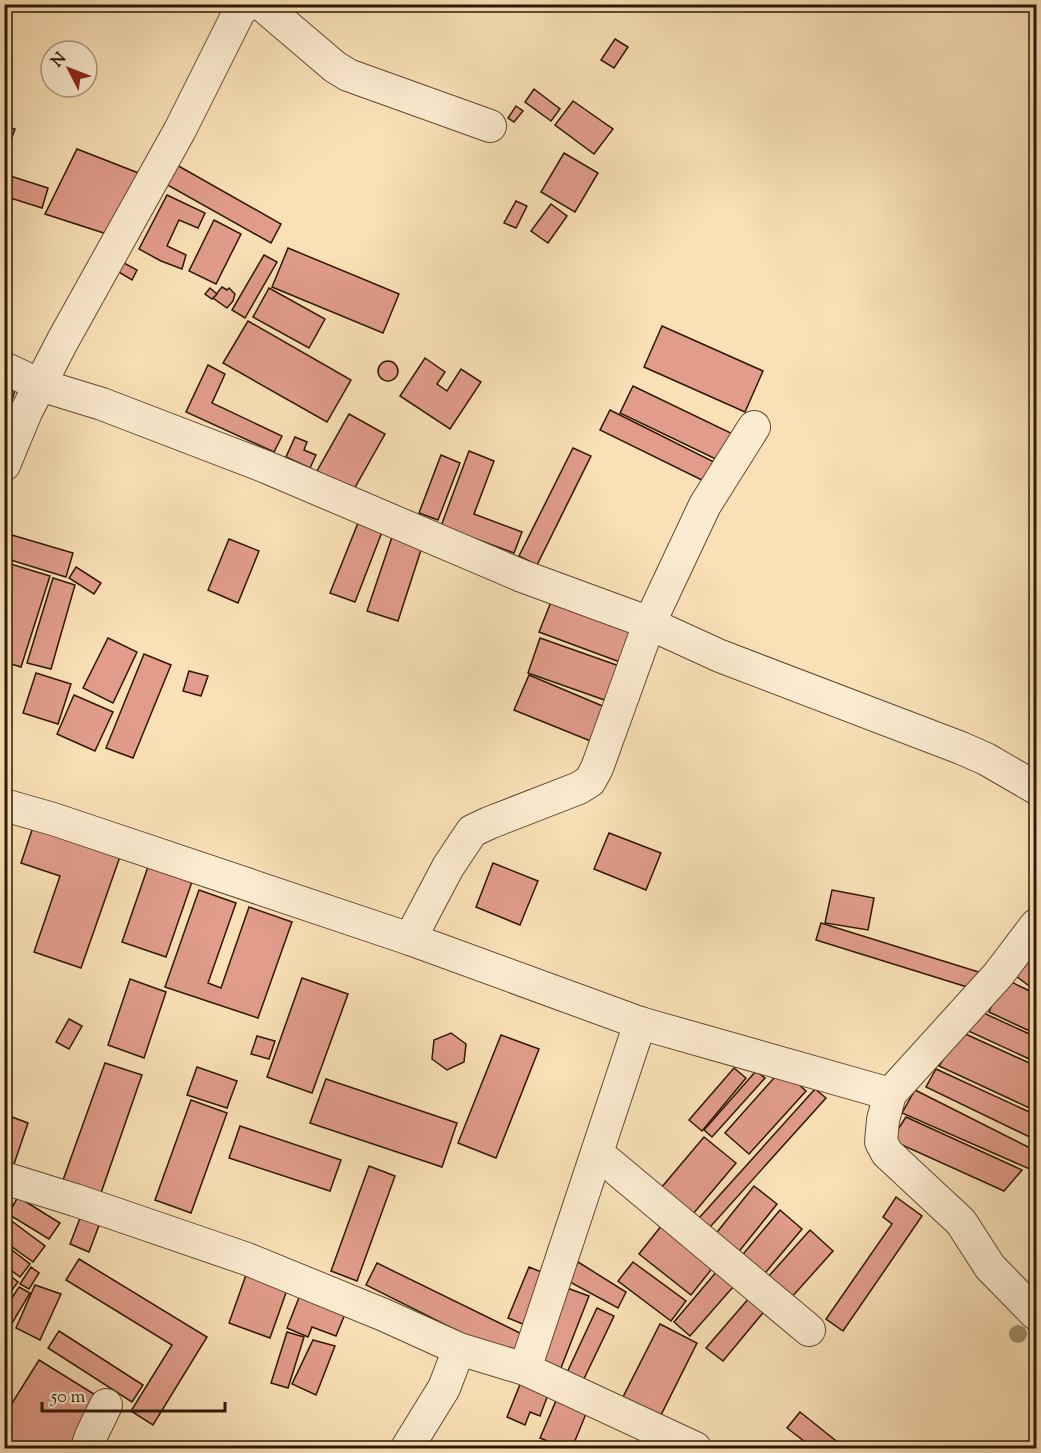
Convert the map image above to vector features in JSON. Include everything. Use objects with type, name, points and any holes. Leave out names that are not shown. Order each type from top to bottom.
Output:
[{"type":"street","points":[[4,465],[14,439],[62,342],[180,130],[239,12],[247,4]]},
{"type":"street","points":[[261,4],[348,75],[490,126]]},
{"type":"street","points":[[4,368],[40,385],[102,404],[266,467],[522,576],[649,624],[720,656],[961,748],[986,759],[1036,788]]},
{"type":"street","points":[[410,939],[448,867],[472,831],[590,781],[597,768],[649,624],[705,505],[754,427]]},
{"type":"street","points":[[4,805],[53,819],[410,939],[640,1023],[890,1094]]},
{"type":"street","points":[[1036,925],[998,975],[890,1094],[883,1120],[881,1142],[887,1153],[961,1222],[985,1261],[1036,1314]]},
{"type":"street","points":[[525,1369],[640,1023]]},
{"type":"street","points":[[597,1153],[809,1330]]},
{"type":"street","points":[[4,1178],[247,1259],[384,1315],[459,1349],[525,1369],[695,1449]]},
{"type":"street","points":[[407,1449],[420,1424],[444,1388],[459,1349]]},
{"type":"street","points":[[87,1449],[106,1405]]},
{"type":"building","points":[[615,39],[628,47],[614,68],[601,60]]},
{"type":"building","points":[[534,89],[560,109],[551,121],[525,102]]},
{"type":"building","points":[[573,101],[613,129],[594,154],[555,125]]},
{"type":"building","points":[[516,106],[523,111],[514,122],[508,118]]},
{"type":"building","points":[[4,126],[15,129],[4,159]]},
{"type":"building","points":[[77,149],[141,174],[113,236],[45,214]]},
{"type":"building","points":[[564,153],[598,173],[575,212],[541,192]]},
{"type":"building","points":[[175,164],[281,224],[271,243],[164,183]]},
{"type":"building","points":[[4,174],[48,188],[42,208],[4,196]]},
{"type":"building","points":[[167,195],[205,213],[198,228],[179,220],[167,246],[186,255],[182,269],[139,249]]},
{"type":"building","points":[[516,201],[527,206],[516,228],[504,223]]},
{"type":"building","points":[[551,204],[567,216],[548,243],[531,231]]},
{"type":"building","points":[[214,220],[241,234],[216,284],[189,271]]},
{"type":"building","points":[[288,248],[399,294],[383,333],[272,287]]},
{"type":"building","points":[[264,255],[277,262],[245,318],[232,310]]},
{"type":"building","points":[[122,262],[137,270],[132,280],[117,271]]},
{"type":"building","points":[[222,287],[227,290],[229,288],[235,294],[227,308],[213,298]]},
{"type":"building","points":[[210,288],[217,294],[212,299],[205,294]]},
{"type":"building","points":[[269,288],[325,319],[309,348],[253,317]]},
{"type":"building","points":[[248,321],[351,380],[327,422],[223,363]]},
{"type":"building","points":[[662,326],[763,371],[745,412],[644,367]]},
{"type":"building","points":[[425,358],[445,372],[437,384],[447,391],[461,369],[481,382],[450,429],[400,396]]},
{"type":"building","points":[[388,361],[395,364],[398,371],[395,378],[388,381],[381,378],[378,371],[381,364]]},
{"type":"building","points":[[208,365],[225,374],[212,403],[282,436],[274,452],[186,412]]},
{"type":"building","points":[[633,386],[737,436],[724,463],[620,413]]},
{"type":"building","points":[[4,387],[15,391],[6,417],[4,417]]},
{"type":"building","points":[[610,410],[724,467],[714,486],[600,430]]},
{"type":"building","points":[[349,414],[385,434],[353,491],[317,471]]},
{"type":"building","points":[[295,437],[307,442],[304,450],[316,455],[310,468],[286,457]]},
{"type":"building","points":[[573,448],[591,456],[537,565],[519,556]]},
{"type":"building","points":[[469,451],[494,461],[474,514],[522,532],[514,553],[441,526]]},
{"type":"building","points":[[441,455],[460,463],[438,520],[419,513]]},
{"type":"building","points":[[358,523],[382,532],[355,602],[330,593]]},
{"type":"building","points":[[5,533],[73,553],[66,577],[4,558]]},
{"type":"building","points":[[392,537],[422,547],[398,621],[367,611]]},
{"type":"building","points":[[229,539],[259,551],[238,603],[208,590]]},
{"type":"building","points":[[4,562],[50,576],[21,667],[4,662]]},
{"type":"building","points":[[76,567],[101,583],[94,594],[69,578]]},
{"type":"building","points":[[53,578],[75,585],[51,669],[27,663]]},
{"type":"building","points":[[553,597],[641,629],[628,665],[539,632]]},
{"type":"building","points":[[108,638],[137,652],[113,703],[83,688]]},
{"type":"building","points":[[540,638],[625,668],[613,703],[528,673]]},
{"type":"building","points":[[144,654],[171,665],[133,758],[106,748]]},
{"type":"building","points":[[189,671],[208,676],[201,696],[183,691]]},
{"type":"building","points":[[36,673],[71,684],[58,724],[23,713]]},
{"type":"building","points":[[529,675],[612,710],[598,744],[514,710]]},
{"type":"building","points":[[74,695],[113,712],[95,751],[57,734]]},
{"type":"building","points":[[36,818],[123,848],[81,968],[34,952],[60,876],[21,863]]},
{"type":"building","points":[[609,833],[661,853],[646,890],[594,869]]},
{"type":"building","points":[[150,861],[194,876],[166,957],[122,942]]},
{"type":"building","points":[[493,863],[538,881],[520,925],[476,907]]},
{"type":"building","points":[[199,890],[236,903],[208,983],[221,988],[249,907],[292,922],[258,1018],[165,987]]},
{"type":"building","points":[[832,890],[874,898],[868,930],[825,923]]},
{"type":"building","points":[[821,923],[985,974],[980,991],[816,940]]},
{"type":"building","points":[[1036,953],[1036,983],[1032,988],[1016,976]]},
{"type":"building","points":[[302,978],[348,994],[312,1093],[267,1077]]},
{"type":"building","points":[[1003,978],[1036,994],[1036,1034],[989,1012]]},
{"type":"building","points":[[130,979],[166,992],[144,1058],[108,1045]]},
{"type":"building","points":[[977,1010],[1036,1037],[1036,1062],[964,1029]]},
{"type":"building","points":[[69,1019],[82,1026],[69,1049],[56,1042]]},
{"type":"building","points":[[961,1032],[1036,1066],[1036,1111],[939,1066]]},
{"type":"building","points":[[451,1033],[466,1044],[464,1062],[447,1070],[432,1059],[434,1040]]},
{"type":"building","points":[[501,1035],[539,1049],[496,1158],[458,1143]]},
{"type":"building","points":[[257,1036],[275,1041],[269,1059],[251,1054]]},
{"type":"building","points":[[105,1063],[142,1075],[101,1193],[63,1180]]},
{"type":"building","points":[[197,1067],[237,1081],[227,1108],[187,1095]]},
{"type":"building","points":[[734,1068],[746,1078],[702,1131],[689,1120]]},
{"type":"building","points":[[782,1069],[806,1091],[749,1154],[725,1133]]},
{"type":"building","points":[[936,1069],[1036,1115],[1036,1140],[926,1087]]},
{"type":"building","points":[[756,1071],[765,1078],[712,1137],[704,1130]]},
{"type":"building","points":[[326,1079],[457,1123],[442,1167],[310,1123]]},
{"type":"building","points":[[815,1089],[826,1098],[702,1236],[691,1227]]},
{"type":"building","points":[[915,1090],[1036,1151],[1036,1160],[1032,1170],[902,1113]]},
{"type":"building","points":[[191,1100],[227,1113],[191,1213],[155,1200]]},
{"type":"building","points":[[12,1117],[28,1123],[13,1167],[4,1164],[4,1139]]},
{"type":"building","points":[[906,1117],[1022,1170],[1004,1191],[891,1140]]},
{"type":"building","points":[[240,1126],[341,1160],[330,1191],[229,1158]]},
{"type":"building","points":[[704,1137],[736,1163],[693,1214],[661,1188]]},
{"type":"building","points":[[369,1166],[395,1176],[357,1281],[331,1271]]},
{"type":"building","points":[[754,1186],[777,1204],[737,1254],[714,1236]]},
{"type":"building","points":[[18,1197],[60,1223],[49,1239],[8,1214]]},
{"type":"building","points":[[896,1197],[922,1216],[843,1331],[826,1319],[892,1224],[883,1217]]},
{"type":"building","points":[[780,1210],[802,1229],[761,1278],[739,1259]]},
{"type":"building","points":[[82,1213],[101,1220],[89,1252],[70,1244]]},
{"type":"building","points":[[9,1219],[45,1246],[33,1262],[4,1241],[4,1225]]},
{"type":"building","points":[[662,1225],[714,1266],[691,1295],[639,1254]]},
{"type":"building","points":[[810,1230],[833,1251],[791,1298],[768,1277]]},
{"type":"building","points":[[4,1244],[30,1264],[20,1277],[4,1265]]},
{"type":"building","points":[[79,1259],[207,1337],[153,1425],[131,1411],[172,1345],[66,1280]]},
{"type":"building","points":[[578,1262],[626,1292],[618,1308],[568,1281]]},
{"type":"building","points":[[633,1262],[686,1301],[671,1321],[618,1281]]},
{"type":"building","points":[[377,1263],[524,1335],[512,1358],[366,1285]]},
{"type":"building","points":[[723,1264],[740,1279],[690,1336],[674,1322]]},
{"type":"building","points":[[31,1267],[39,1273],[29,1289],[20,1284]]},
{"type":"building","points":[[529,1267],[551,1276],[530,1327],[508,1318]]},
{"type":"building","points":[[4,1271],[18,1282],[7,1297],[4,1295]]},
{"type":"building","points":[[246,1275],[287,1290],[270,1338],[229,1323]]},
{"type":"building","points":[[35,1285],[61,1294],[40,1340],[16,1328]]},
{"type":"building","points":[[19,1287],[30,1293],[11,1325],[4,1321],[4,1310]]},
{"type":"building","points":[[567,1288],[589,1296],[559,1373],[537,1365]]},
{"type":"building","points":[[756,1290],[771,1303],[723,1361],[706,1348]]},
{"type":"building","points":[[300,1295],[345,1314],[336,1336],[312,1327],[308,1337],[287,1328]]},
{"type":"building","points":[[597,1308],[614,1316],[580,1387],[564,1379]]},
{"type":"building","points":[[660,1324],[697,1343],[661,1415],[623,1397]]},
{"type":"building","points":[[59,1331],[143,1385],[132,1402],[48,1348]]},
{"type":"building","points":[[287,1332],[304,1337],[288,1388],[271,1383]]},
{"type":"building","points":[[313,1340],[335,1346],[316,1395],[292,1384]]},
{"type":"building","points":[[39,1360],[102,1399],[71,1448],[4,1448],[4,1416]]},
{"type":"building","points":[[521,1382],[549,1392],[540,1416],[530,1412],[525,1425],[507,1417]]},
{"type":"building","points":[[558,1396],[588,1409],[572,1448],[565,1448],[540,1438]]},
{"type":"building","points":[[800,1412],[845,1448],[813,1448],[787,1428]]}]
